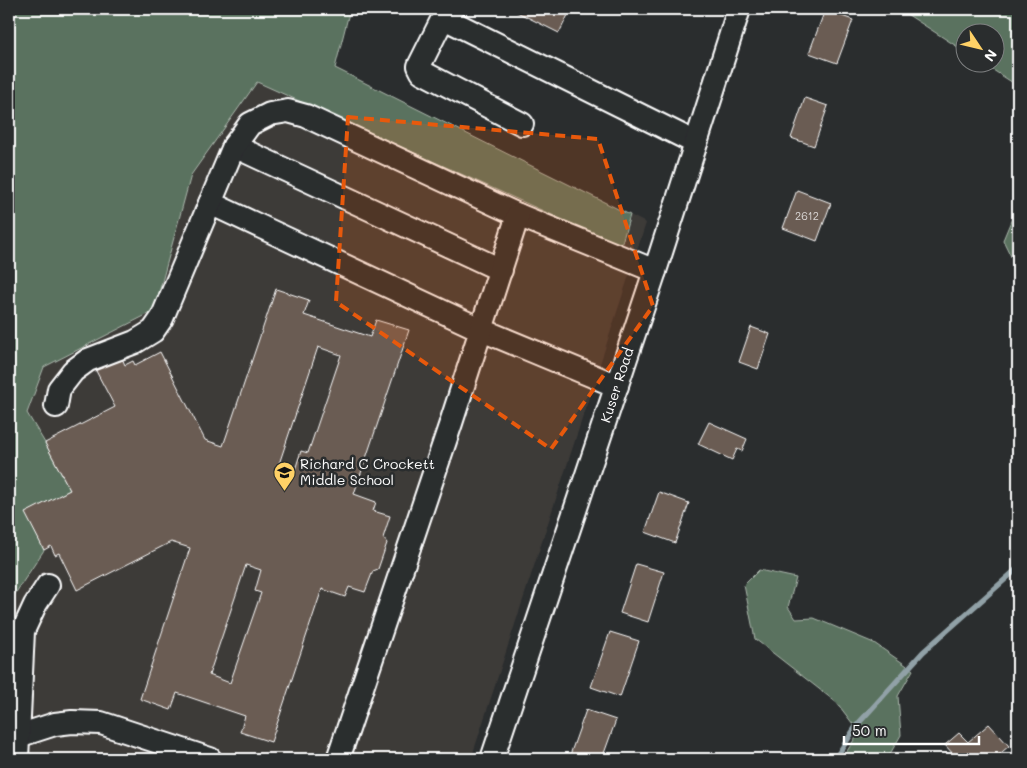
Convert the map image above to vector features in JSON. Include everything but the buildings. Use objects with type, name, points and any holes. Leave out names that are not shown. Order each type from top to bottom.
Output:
[{"type":"street","name":"Kuser Road","points":[[492,759],[655,271],[738,9]]},
{"type":"street","points":[[522,124],[422,72],[419,66],[441,22],[450,21],[696,142]]},
{"type":"street","points":[[56,406],[59,389],[74,371],[88,360],[135,342],[153,331],[162,318],[234,146],[250,124],[270,114],[288,111],[306,116],[518,215],[655,271]]},
{"type":"street","points":[[234,146],[501,270]]},
{"type":"street","points":[[210,203],[482,330],[617,386]]},
{"type":"street","points":[[338,759],[482,330],[518,215]]},
{"type":"street","points":[[17,759],[23,631],[35,604],[48,585]]},
{"type":"street","points":[[18,736],[56,724],[72,722],[101,723],[210,759]]},
{"type":"highlighted area","points":[[348,117],[598,139],[653,306],[551,449],[336,302]]},
{"type":"shaded area","name":"Richard C Crockett Middle School","points":[[242,21],[646,223],[471,759],[9,759],[9,23]]},
{"type":"green space","points":[[9,9],[350,9],[335,68],[630,215],[621,246],[257,82],[191,175],[154,311],[44,367],[27,413],[70,490],[26,513],[44,550],[9,603]]},
{"type":"green space","points":[[899,9],[1018,9],[1018,86],[996,72],[1004,72],[1004,22],[954,22],[954,45]]},
{"type":"green space","points":[[1018,204],[1018,271],[1003,240]]},
{"type":"green space","points":[[759,570],[796,578],[788,607],[796,619],[814,618],[874,643],[913,670],[898,696],[901,735],[887,759],[842,759],[859,732],[837,703],[755,639],[744,585]]},
{"type":"waterway","points":[[835,759],[857,725],[923,652],[1018,568]]},
{"type":"place","name":"Richard C Crockett Middle School","points":[[284,491]]}]
